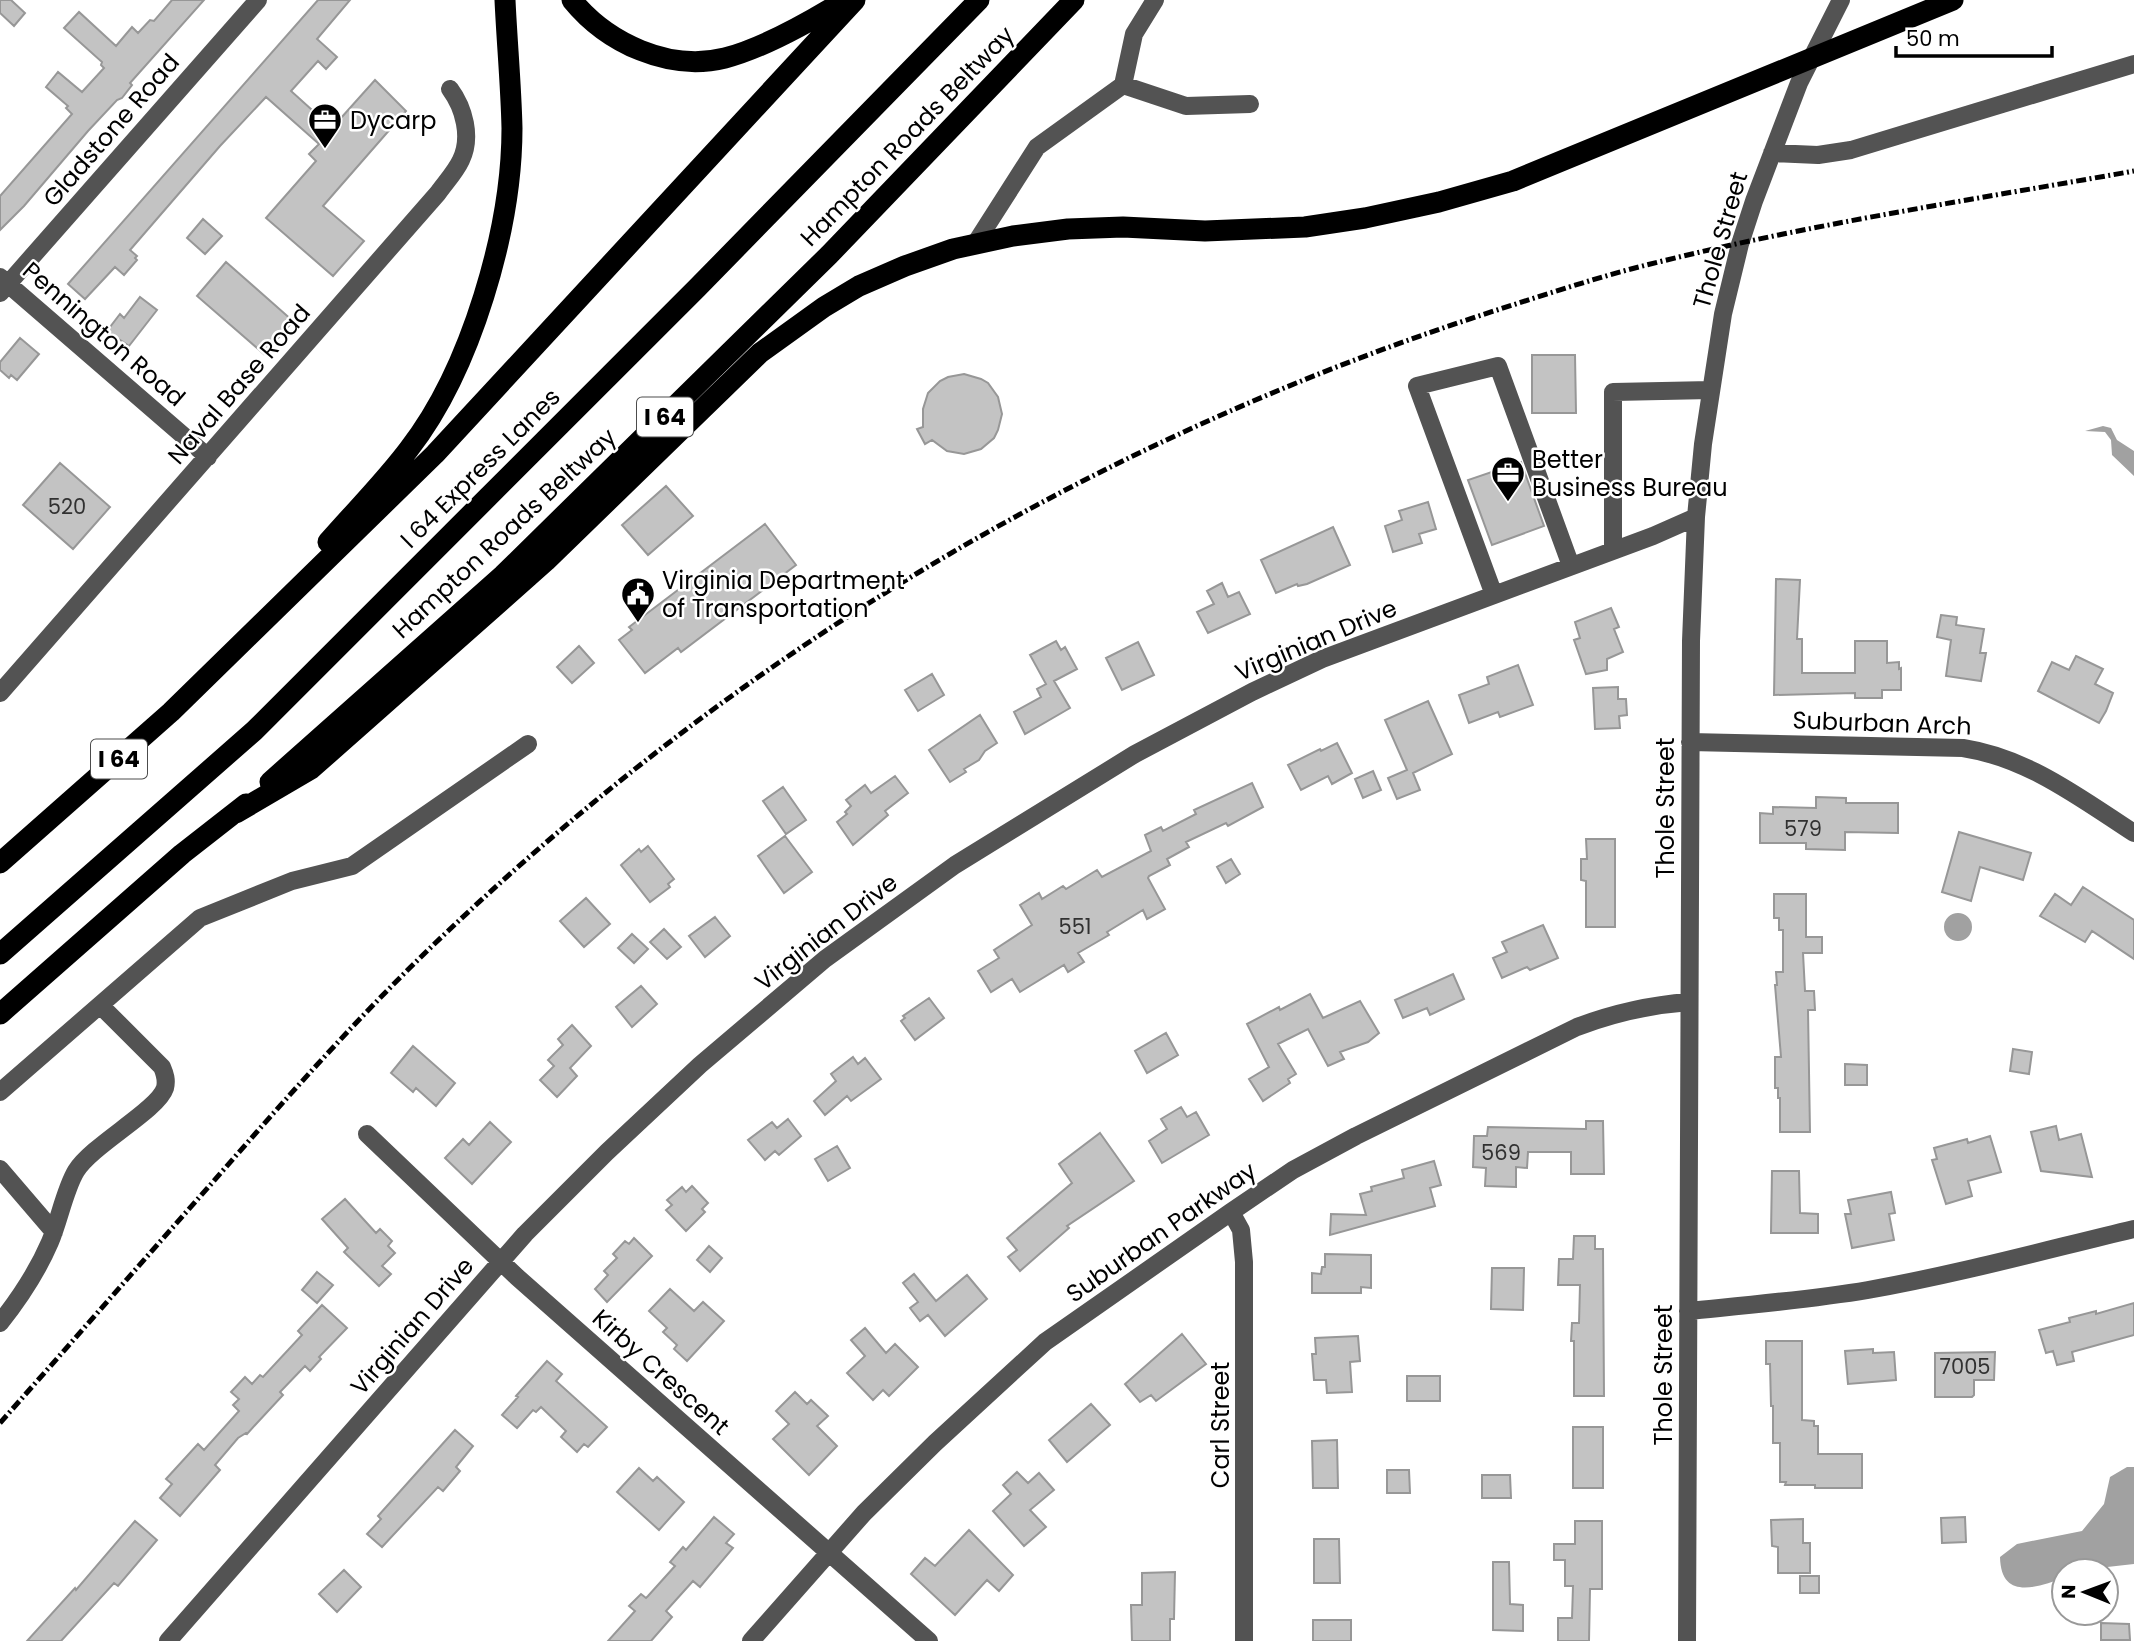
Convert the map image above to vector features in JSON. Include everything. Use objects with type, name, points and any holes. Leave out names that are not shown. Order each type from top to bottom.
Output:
[{"type":"highway","points":[[235,650],[410,448],[441,398],[470,336],[495,258],[507,193],[512,128],[505,0]]},
{"type":"highway","points":[[572,0],[605,31],[629,45],[649,54],[676,60],[703,61],[725,58],[776,38],[845,0]]},
{"type":"highway","name":"I 64","points":[[0,863],[143,738],[435,454],[855,0]]},
{"type":"highway","name":"I 64 Express Lanes","points":[[0,954],[254,731],[697,288],[979,0]]},
{"type":"highway","name":"Hampton Roads Beltway","points":[[0,1014],[182,854],[236,813],[503,575],[829,255],[1074,0]]},
{"type":"highway","points":[[236,813],[311,769],[546,561],[760,353],[824,306],[859,286],[905,265],[975,244],[1013,236],[1068,229],[1123,227],[1205,231],[1305,227],[1365,218],[1439,202],[1513,181],[1953,0]]},
{"type":"street","name":"Gladstone Road","points":[[3,284],[258,0]]},
{"type":"street","points":[[975,244],[1037,147],[1123,85],[1134,34],[1155,0]]},
{"type":"street","name":"Thole Street","points":[[1687,1641],[1690,641],[1696,517],[1703,444],[1723,314],[1740,244],[1799,83],[1841,0]]},
{"type":"street","points":[[1772,153],[1818,155],[1851,150],[2134,64]]},
{"type":"street","points":[[1123,85],[1186,106],[1250,104]]},
{"type":"street","name":"Naval Base Road","points":[[0,694],[438,193],[461,162],[466,146],[462,111],[450,89]]},
{"type":"street","name":"Pennington Road","points":[[3,284],[208,457]]},
{"type":"street","points":[[1494,595],[1417,386],[1498,366],[1572,566]]},
{"type":"street","points":[[1613,551],[1613,393],[1711,390]]},
{"type":"street","name":"Virginian Drive","points":[[168,1641],[525,1234],[700,1065],[825,960],[956,865],[1135,754],[1252,692],[1322,659],[1613,551],[1696,517]]},
{"type":"street","name":"Suburban Arch","points":[[1690,742],[1963,748],[1986,751],[2012,760],[2048,778],[2134,833]]},
{"type":"street","points":[[0,1092],[201,918],[292,881],[352,866],[528,744]]},
{"type":"street","name":"Suburban Parkway","points":[[751,1641],[828,1552],[935,1443],[1045,1342],[1230,1212],[1293,1170],[1346,1141],[1577,1027],[1651,1005],[1689,1002]]},
{"type":"street","points":[[0,1324],[25,1288],[54,1232],[76,1171],[98,1148],[157,1100],[164,1090],[166,1079],[162,1067],[101,1006]]},
{"type":"street","name":"Kirby Crescent","points":[[367,1134],[501,1261],[929,1641]]},
{"type":"street","points":[[0,1169],[54,1232]]},
{"type":"street","name":"Carl Street","points":[[1230,1212],[1241,1230],[1244,1262],[1244,1641]]},
{"type":"street","points":[[1688,1311],[1779,1303],[1869,1290],[1989,1265],[2134,1229]]},
{"type":"shaded area","points":[[2103,426],[2111,428],[2117,440],[2134,451],[2134,476],[2112,455],[2111,440],[2105,432],[2085,431]]},
{"type":"shaded area","points":[[1958,913],[1968,917],[1972,927],[1968,937],[1958,941],[1948,937],[1944,927],[1948,917]]},
{"type":"shaded area","points":[[2127,1467],[2134,1467],[2134,1564],[2120,1566],[2120,1557],[2050,1557],[2050,1583],[2022,1587],[2007,1580],[2002,1571],[2000,1557],[2017,1544],[2082,1531],[2104,1504],[2110,1477]]},
{"type":"building","points":[[0,0],[11,0],[25,13],[14,26],[0,13]]},
{"type":"building","points":[[172,0],[204,0],[130,83],[132,85],[122,98],[88,131],[0,230],[0,196],[72,114],[66,108],[68,106],[46,87],[58,72],[82,92],[104,68],[102,62],[64,28],[79,12],[116,46],[132,27],[138,33],[150,20],[154,21]]},
{"type":"building","points":[[318,0],[350,0],[317,39],[337,57],[326,69],[318,61],[291,91],[332,128],[375,80],[406,111],[323,206],[364,241],[333,276],[266,218],[316,161],[309,154],[319,144],[266,97],[130,250],[137,256],[137,260],[124,275],[115,267],[85,299],[68,284]]},
{"type":"building","points":[[203,219],[222,236],[205,254],[187,238]]},
{"type":"building","points":[[226,262],[293,321],[264,354],[197,296]]},
{"type":"building","points":[[140,297],[157,310],[129,346],[107,331],[120,314],[124,318]]},
{"type":"building","points":[[20,338],[39,354],[17,380],[11,375],[9,378],[0,370],[0,362]]},
{"type":"building","points":[[1532,355],[1575,355],[1576,413],[1532,413]]},
{"type":"building","points":[[964,374],[988,383],[998,397],[1002,414],[994,438],[981,449],[964,454],[947,451],[932,440],[925,444],[917,429],[923,427],[923,409],[928,393],[940,381]]},
{"type":"building","points":[[1521,462],[1544,526],[1492,545],[1468,480]]},
{"type":"building","points":[[60,463],[110,507],[73,549],[23,505]]},
{"type":"building","points":[[666,486],[693,516],[648,555],[622,525]]},
{"type":"building","points":[[1428,502],[1436,529],[1419,534],[1422,543],[1393,552],[1385,526],[1402,520],[1399,511]]},
{"type":"building","points":[[765,524],[796,565],[681,652],[678,648],[645,673],[619,640],[632,630],[629,627]]},
{"type":"building","points":[[1333,527],[1350,565],[1307,584],[1297,584],[1276,593],[1261,560]]},
{"type":"building","points":[[1776,579],[1800,580],[1797,639],[1802,639],[1802,673],[1855,673],[1855,641],[1887,641],[1887,663],[1899,662],[1899,669],[1901,668],[1901,690],[1882,690],[1882,698],[1855,698],[1855,693],[1774,695]]},
{"type":"building","points":[[1222,583],[1228,597],[1239,592],[1250,614],[1208,633],[1197,612],[1214,604],[1207,591]]},
{"type":"building","points":[[1611,608],[1619,627],[1614,629],[1623,652],[1607,659],[1607,670],[1586,674],[1574,640],[1580,638],[1575,622]]},
{"type":"building","points":[[1941,615],[1957,617],[1956,625],[1984,629],[1980,653],[1986,653],[1981,681],[1946,676],[1951,640],[1937,637]]},
{"type":"building","points":[[1056,641],[1061,650],[1065,647],[1077,669],[1054,681],[1070,708],[1025,734],[1014,712],[1041,697],[1037,689],[1046,684],[1030,655]]},
{"type":"building","points":[[1138,642],[1154,675],[1122,690],[1106,658]]},
{"type":"building","points":[[579,646],[594,663],[572,683],[557,667]]},
{"type":"building","points":[[2076,656],[2103,669],[2095,684],[2113,693],[2099,723],[2038,691],[2052,662],[2069,670]]},
{"type":"building","points":[[1518,665],[1533,705],[1500,717],[1498,712],[1469,723],[1459,695],[1489,684],[1487,677]]},
{"type":"building","points":[[932,674],[944,695],[918,711],[905,690]]},
{"type":"building","points":[[1618,687],[1618,699],[1626,699],[1627,715],[1619,716],[1620,728],[1595,729],[1593,688]]},
{"type":"building","points":[[1428,701],[1452,754],[1413,773],[1420,790],[1397,799],[1388,778],[1407,770],[1385,720]]},
{"type":"building","points":[[980,715],[997,743],[985,751],[979,760],[964,769],[966,772],[950,782],[929,750]]},
{"type":"building","points":[[1337,743],[1352,773],[1332,784],[1328,776],[1301,790],[1288,765]]},
{"type":"building","points":[[1373,771],[1381,790],[1363,798],[1355,779]]},
{"type":"building","points":[[895,776],[908,793],[885,811],[888,815],[853,845],[837,822],[847,814],[845,812],[851,806],[846,800],[865,785],[871,793]]},
{"type":"building","points":[[1252,783],[1263,807],[1228,826],[1226,823],[1186,842],[1189,847],[1167,859],[1170,865],[1149,876],[1165,909],[1147,919],[1143,910],[1107,932],[1109,935],[1078,953],[1084,962],[1068,972],[1064,965],[1020,992],[1012,979],[991,992],[978,971],[999,958],[994,950],[1032,925],[1020,905],[1039,893],[1042,899],[1063,886],[1066,889],[1097,870],[1102,877],[1151,851],[1145,835],[1161,827],[1163,831],[1196,814],[1194,810]]},
{"type":"building","points":[[783,787],[806,820],[786,834],[763,801]]},
{"type":"building","points":[[1816,797],[1846,798],[1846,803],[1898,803],[1898,833],[1845,832],[1845,850],[1806,849],[1806,843],[1760,843],[1760,813],[1773,814],[1773,807],[1816,808]]},
{"type":"building","points":[[1959,832],[2031,853],[2023,880],[1980,867],[1971,901],[1942,892]]},
{"type":"building","points":[[785,836],[812,872],[784,893],[758,856]]},
{"type":"building","points":[[1586,839],[1615,839],[1615,927],[1586,927],[1586,881],[1581,880],[1581,859],[1587,859]]},
{"type":"building","points":[[648,846],[674,879],[668,884],[670,887],[650,902],[621,865],[639,849],[641,852]]},
{"type":"building","points":[[1231,859],[1240,874],[1226,883],[1217,867]]},
{"type":"building","points":[[2083,887],[2134,920],[2134,959],[2092,931],[2085,942],[2040,916],[2055,894],[2071,905]]},
{"type":"building","points":[[1774,894],[1806,894],[1806,937],[1822,937],[1822,953],[1803,953],[1805,991],[1814,991],[1815,1010],[1808,1010],[1810,1132],[1780,1132],[1780,1098],[1778,1088],[1775,1088],[1775,1057],[1781,1057],[1775,985],[1776,972],[1783,972],[1783,930],[1779,930],[1779,918],[1774,918]]},
{"type":"building","points":[[586,898],[610,924],[584,947],[560,921]]},
{"type":"building","points":[[715,917],[730,936],[705,957],[689,936]]},
{"type":"building","points":[[1543,925],[1558,958],[1502,978],[1493,958],[1507,952],[1502,942]]},
{"type":"building","points":[[664,929],[681,947],[667,959],[650,942]]},
{"type":"building","points":[[632,934],[648,949],[634,963],[618,948]]},
{"type":"building","points":[[1453,974],[1464,999],[1430,1015],[1427,1008],[1403,1018],[1395,1000]]},
{"type":"building","points":[[641,986],[657,1004],[632,1027],[616,1007]]},
{"type":"building","points":[[1310,994],[1323,1018],[1360,1001],[1379,1033],[1368,1042],[1340,1052],[1344,1059],[1328,1066],[1308,1029],[1278,1044],[1296,1074],[1288,1079],[1290,1083],[1263,1101],[1249,1079],[1269,1067],[1247,1024]]},
{"type":"building","points":[[929,998],[944,1018],[915,1040],[901,1021],[905,1018],[903,1016]]},
{"type":"building","points":[[572,1025],[591,1046],[570,1068],[577,1076],[557,1097],[540,1080],[554,1066],[548,1060],[563,1045],[558,1039]]},
{"type":"building","points":[[1166,1033],[1178,1055],[1147,1073],[1135,1051]]},
{"type":"building","points":[[413,1046],[455,1083],[436,1106],[416,1088],[413,1092],[391,1073]]},
{"type":"building","points":[[2013,1049],[2032,1052],[2029,1074],[2010,1071]]},
{"type":"building","points":[[853,1057],[858,1064],[865,1058],[881,1079],[851,1101],[847,1096],[825,1115],[814,1101],[836,1081],[831,1074]]},
{"type":"building","points":[[1845,1064],[1867,1065],[1867,1085],[1845,1085]]},
{"type":"building","points":[[1181,1107],[1187,1117],[1196,1112],[1209,1135],[1162,1163],[1149,1141],[1167,1129],[1161,1119]]},
{"type":"building","points":[[788,1119],[801,1136],[779,1155],[775,1151],[765,1160],[748,1140],[772,1122],[777,1128]]},
{"type":"building","points":[[1586,1121],[1603,1121],[1604,1174],[1571,1174],[1571,1152],[1528,1152],[1527,1168],[1516,1167],[1516,1187],[1485,1186],[1486,1168],[1473,1167],[1474,1136],[1487,1136],[1488,1127],[1586,1129]]},
{"type":"building","points":[[490,1122],[511,1142],[472,1184],[445,1158],[463,1139],[469,1145]]},
{"type":"building","points":[[2056,1126],[2059,1140],[2081,1134],[2092,1177],[2041,1171],[2031,1132]]},
{"type":"building","points":[[1100,1133],[1134,1181],[1067,1226],[1069,1228],[1020,1271],[1008,1257],[1017,1250],[1007,1238],[1072,1183],[1059,1164]]},
{"type":"building","points":[[1990,1136],[2001,1172],[1968,1181],[1972,1196],[1946,1204],[1932,1160],[1937,1159],[1934,1148],[1967,1139],[1968,1143]]},
{"type":"building","points":[[837,1146],[850,1168],[828,1181],[815,1159]]},
{"type":"building","points":[[1434,1161],[1441,1185],[1430,1188],[1435,1206],[1330,1235],[1331,1214],[1366,1215],[1360,1194],[1372,1191],[1371,1187],[1404,1178],[1402,1170]]},
{"type":"building","points":[[1772,1171],[1799,1171],[1800,1213],[1818,1214],[1818,1233],[1771,1233]]},
{"type":"building","points":[[692,1186],[708,1203],[702,1209],[705,1212],[686,1231],[666,1210],[672,1205],[667,1200],[682,1187],[686,1192]]},
{"type":"building","points":[[1891,1192],[1895,1213],[1889,1214],[1894,1240],[1852,1248],[1845,1214],[1851,1214],[1848,1200]]},
{"type":"building","points":[[345,1199],[376,1233],[380,1229],[392,1241],[388,1246],[395,1253],[382,1266],[391,1274],[379,1286],[344,1252],[348,1248],[322,1219]]},
{"type":"building","points":[[1574,1236],[1595,1236],[1595,1249],[1603,1249],[1604,1396],[1574,1396],[1574,1341],[1571,1341],[1572,1323],[1579,1323],[1580,1285],[1558,1285],[1559,1259],[1573,1259]]},
{"type":"building","points":[[634,1238],[652,1256],[607,1302],[595,1289],[608,1275],[604,1271],[617,1258],[613,1254],[625,1241],[629,1244]]},
{"type":"building","points":[[709,1246],[722,1258],[710,1272],[697,1260]]},
{"type":"building","points":[[1325,1254],[1371,1255],[1371,1288],[1361,1287],[1361,1293],[1312,1293],[1312,1273],[1321,1274],[1322,1267],[1325,1267]]},
{"type":"building","points":[[1492,1268],[1524,1268],[1523,1310],[1491,1309]]},
{"type":"building","points":[[317,1272],[333,1285],[317,1303],[302,1290]]},
{"type":"building","points":[[914,1274],[936,1301],[967,1275],[987,1299],[945,1336],[928,1315],[920,1321],[910,1308],[918,1302],[903,1283]]},
{"type":"building","points":[[670,1289],[694,1311],[703,1302],[724,1321],[687,1361],[674,1349],[677,1345],[663,1332],[667,1328],[649,1311]]},
{"type":"building","points":[[2134,1303],[2134,1335],[2072,1352],[2074,1361],[2057,1365],[2053,1351],[2046,1353],[2039,1330],[2070,1322],[2069,1318],[2096,1311],[2096,1314]]},
{"type":"building","points":[[322,1305],[347,1328],[319,1357],[321,1359],[310,1371],[305,1366],[280,1392],[283,1395],[247,1434],[238,1438],[215,1465],[220,1470],[180,1516],[160,1498],[172,1484],[166,1479],[198,1444],[204,1450],[239,1411],[233,1405],[239,1399],[231,1392],[245,1377],[252,1384],[260,1375],[263,1377],[302,1335],[298,1331]]},
{"type":"building","points":[[865,1328],[886,1353],[895,1344],[918,1367],[889,1396],[883,1390],[873,1400],[847,1373],[865,1356],[851,1340]]},
{"type":"building","points":[[1182,1334],[1206,1364],[1156,1401],[1151,1395],[1140,1402],[1125,1384]]},
{"type":"building","points":[[1358,1336],[1360,1361],[1350,1362],[1352,1392],[1327,1393],[1326,1380],[1314,1380],[1312,1354],[1316,1354],[1315,1338]]},
{"type":"building","points":[[1766,1341],[1802,1341],[1802,1420],[1814,1421],[1814,1426],[1818,1426],[1818,1454],[1862,1454],[1862,1488],[1815,1488],[1815,1485],[1785,1485],[1786,1482],[1780,1482],[1780,1443],[1773,1443],[1773,1406],[1770,1364],[1766,1364]]},
{"type":"building","points":[[1873,1349],[1873,1353],[1894,1352],[1896,1380],[1848,1384],[1845,1351]]},
{"type":"building","points":[[1995,1352],[1994,1380],[1974,1380],[1972,1397],[1935,1397],[1935,1353]]},
{"type":"building","points":[[547,1361],[562,1374],[556,1381],[607,1427],[588,1447],[584,1444],[577,1452],[561,1437],[566,1431],[541,1407],[536,1412],[533,1410],[517,1428],[502,1415]]},
{"type":"building","points":[[1407,1376],[1440,1376],[1440,1401],[1407,1401]]},
{"type":"building","points":[[795,1392],[807,1404],[811,1400],[828,1416],[817,1426],[837,1446],[809,1475],[773,1439],[789,1424],[776,1411]]},
{"type":"building","points":[[1091,1404],[1110,1425],[1067,1462],[1049,1440]]},
{"type":"building","points":[[1573,1427],[1603,1427],[1603,1488],[1573,1488]]},
{"type":"building","points":[[455,1430],[473,1446],[456,1467],[460,1471],[443,1491],[438,1487],[382,1547],[367,1534],[381,1519],[378,1516]]},
{"type":"building","points":[[1337,1440],[1338,1488],[1313,1488],[1312,1441]]},
{"type":"building","points":[[639,1468],[653,1481],[657,1477],[684,1502],[659,1530],[617,1492]]},
{"type":"building","points":[[1387,1470],[1409,1470],[1410,1493],[1387,1493]]},
{"type":"building","points":[[1017,1472],[1028,1483],[1039,1473],[1054,1490],[1030,1510],[1046,1527],[1024,1546],[993,1511],[1011,1494],[1003,1485]]},
{"type":"building","points":[[1482,1475],[1510,1475],[1511,1498],[1482,1498]]},
{"type":"building","points":[[714,1517],[734,1534],[726,1543],[733,1548],[700,1587],[693,1581],[666,1611],[672,1617],[651,1641],[608,1641],[635,1611],[629,1606],[641,1594],[646,1598],[648,1596],[675,1566],[670,1562],[683,1547],[686,1550]]},
{"type":"building","points":[[1965,1517],[1966,1542],[1942,1543],[1941,1518]]},
{"type":"building","points":[[1803,1519],[1803,1543],[1810,1543],[1810,1573],[1778,1573],[1778,1547],[1772,1546],[1771,1520]]},
{"type":"building","points":[[135,1521],[157,1540],[118,1586],[114,1583],[61,1641],[27,1641],[75,1588],[76,1590]]},
{"type":"building","points":[[1575,1521],[1602,1521],[1602,1589],[1590,1589],[1589,1641],[1558,1641],[1558,1618],[1572,1618],[1573,1586],[1565,1586],[1565,1560],[1554,1560],[1554,1544],[1575,1544]]},
{"type":"building","points":[[969,1530],[1013,1575],[999,1591],[987,1580],[955,1615],[911,1574],[925,1558],[935,1566]]},
{"type":"building","points":[[1314,1539],[1339,1539],[1340,1583],[1314,1583]]},
{"type":"building","points":[[1493,1562],[1509,1562],[1510,1604],[1523,1605],[1523,1631],[1493,1630]]},
{"type":"building","points":[[344,1570],[361,1587],[337,1612],[319,1594]]},
{"type":"building","points":[[1175,1572],[1174,1619],[1170,1619],[1170,1641],[1132,1641],[1131,1605],[1142,1605],[1142,1573]]},
{"type":"building","points":[[1800,1576],[1819,1576],[1819,1593],[1800,1593]]},
{"type":"building","points":[[1313,1620],[1351,1620],[1351,1641],[1313,1641]]},
{"type":"building","points":[[2129,1624],[2130,1640],[2101,1640],[2101,1627]]},
{"type":"railway","points":[[0,1423],[298,1086],[386,991],[448,931],[563,828],[683,732],[808,643],[937,561],[1071,487],[1209,421],[1351,361],[1497,310],[1631,269],[1756,240],[1881,215],[2134,171]]},
{"type":"place","name":"Dycarp","points":[[325,150]]},
{"type":"place","name":"Better Business Bureau","points":[[1508,503]]},
{"type":"place","name":"Virginia Department of Transportation","points":[[638,624]]}]
